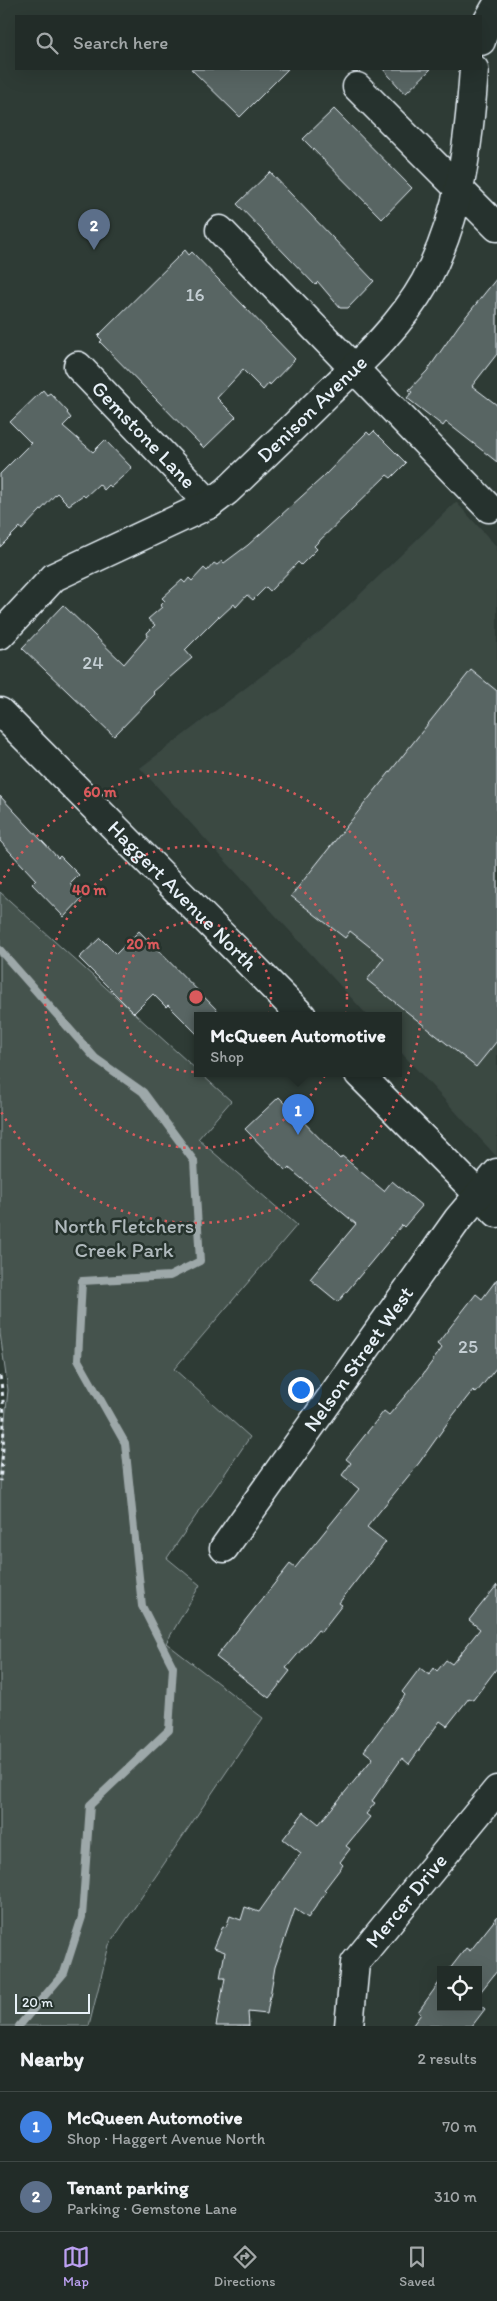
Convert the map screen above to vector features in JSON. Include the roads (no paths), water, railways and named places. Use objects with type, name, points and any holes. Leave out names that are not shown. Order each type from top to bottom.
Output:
[{"type":"street","points":[[482,37],[486,24],[497,5]]},
{"type":"street","name":"Denison Avenue","points":[[0,635],[54,577],[210,504],[227,491],[397,324],[425,281],[447,230],[459,189],[469,141],[474,70]]},
{"type":"street","points":[[357,87],[497,227]]},
{"type":"street","points":[[220,230],[489,508]]},
{"type":"street","name":"Gemstone Lane","points":[[78,366],[210,504]]},
{"type":"street","name":"Haggert Avenue North","points":[[0,712],[298,1012]]},
{"type":"street","points":[[361,1077],[488,1204]]},
{"type":"street","name":"Nelson Street West","points":[[224,1548],[454,1226],[488,1204],[497,1173]]},
{"type":"street","name":"Mercer Drive","points":[[349,2026],[354,1963],[497,1790]]},
{"type":"waterway","points":[[0,950],[95,1058],[143,1092],[194,1161],[200,1261],[170,1276],[82,1281],[78,1360],[125,1443],[142,1606],[173,1667],[169,1730],[90,1805],[82,1917],[64,1973],[19,2026]]},
{"type":"place","name":"Tenant parking","points":[[94,250]]},
{"type":"place","name":"McQueen Automotive","points":[[298,1135]]},
{"type":"park label","name":"North Fletchers Creek Park","points":[[124,1238]]}]
